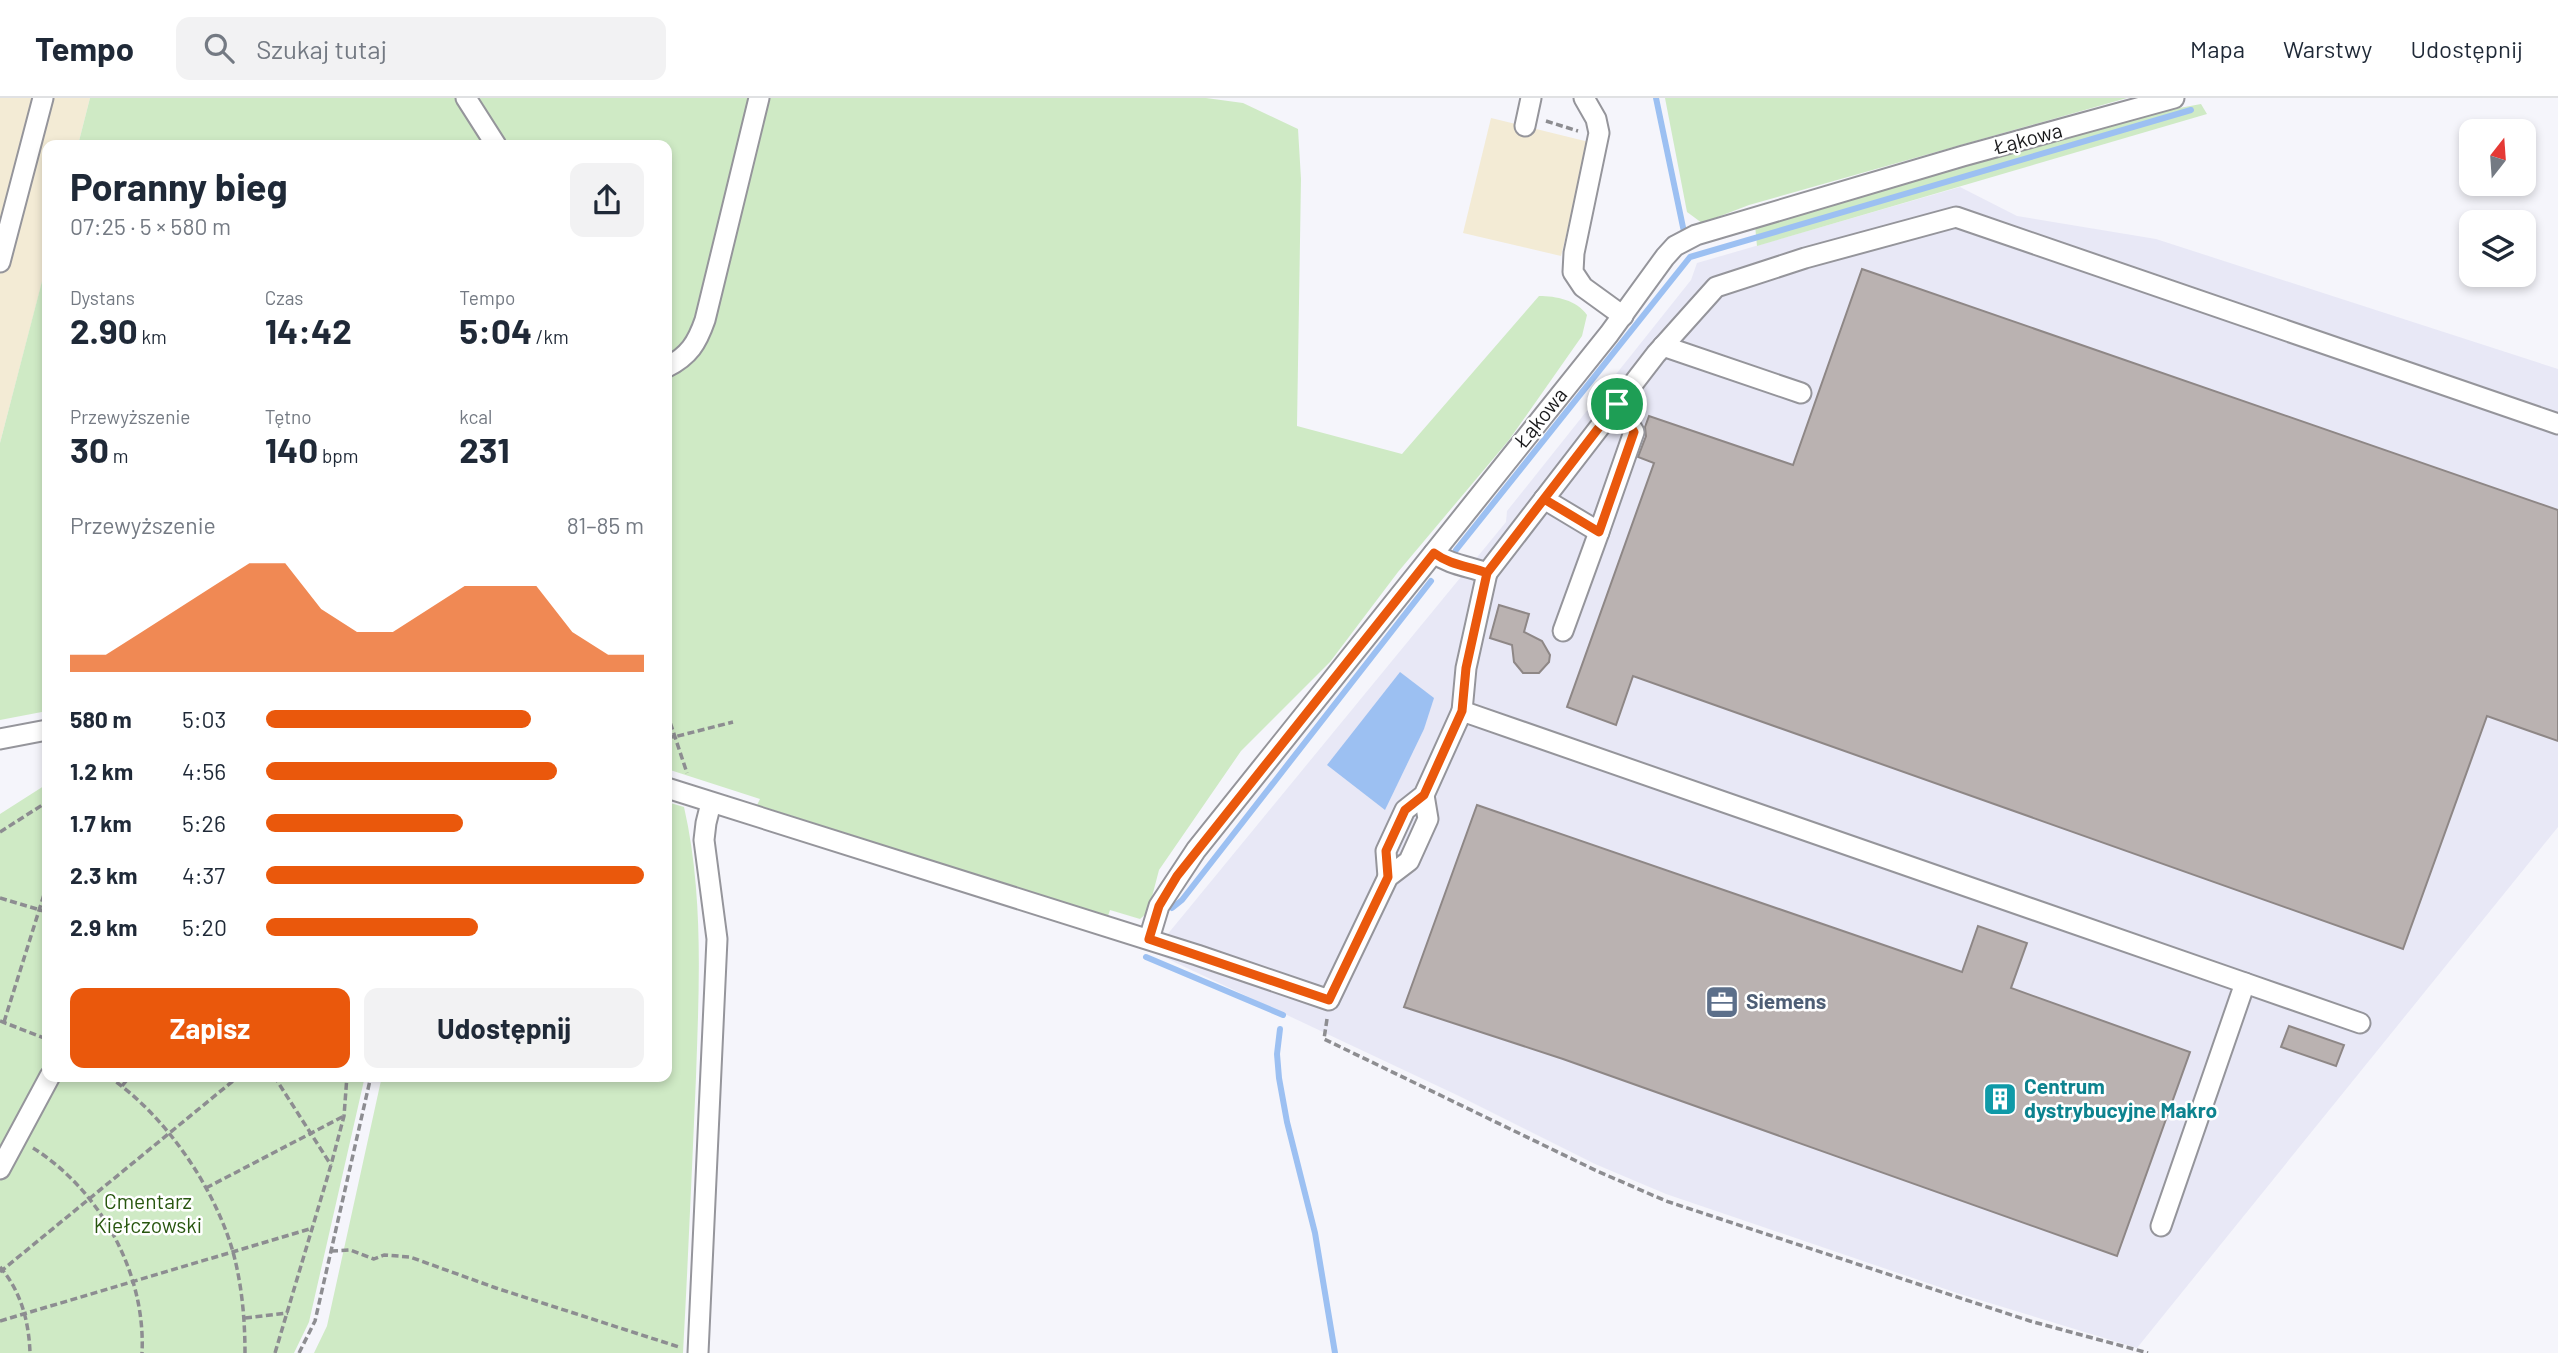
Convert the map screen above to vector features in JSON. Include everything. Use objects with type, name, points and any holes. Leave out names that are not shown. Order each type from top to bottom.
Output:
[{"type":"street","points":[[0,262],[43,98]]},
{"type":"street","points":[[466,98],[493,140]]},
{"type":"street","points":[[672,364],[691,351],[698,342],[759,98]]},
{"type":"street","points":[[1584,98],[1597,119],[1599,133],[1574,253],[1573,272],[1583,287],[1623,316]]},
{"type":"street","name":"Łąkowa","points":[[1149,939],[1159,906],[1189,859],[1623,316],[1675,246],[1696,235],[1963,156],[2174,98]]},
{"type":"street","points":[[672,790],[1149,939],[1329,1000],[1388,877],[1409,861],[1428,820],[1424,795],[1462,711],[1466,668],[1487,573],[1663,346],[1716,286],[1956,216],[2558,424]]},
{"type":"street","points":[[1663,346],[1801,393]]},
{"type":"street","points":[[1563,631],[1634,432],[1617,404]]},
{"type":"street","points":[[1544,499],[1599,532]]},
{"type":"street","points":[[1434,553],[1448,563],[1469,566],[1487,573]]},
{"type":"street","points":[[1462,711],[2360,1023]]},
{"type":"street","points":[[0,739],[42,731]]},
{"type":"street","points":[[698,1352],[717,939],[704,840],[711,803]]},
{"type":"street","points":[[2161,1226],[2245,983]]},
{"type":"street","points":[[0,1169],[47,1082]]},
{"type":"path","points":[[1528,107],[1539,119],[1587,134],[1599,133]]},
{"type":"path","points":[[674,737],[733,722]]},
{"type":"path","points":[[672,730],[682,761]]},
{"type":"path","points":[[0,832],[42,805]]},
{"type":"path","points":[[0,898],[40,909]]},
{"type":"path","points":[[42,902],[2,1022],[42,1038]]},
{"type":"path","points":[[1329,1000],[1324,1039],[1666,1201],[2031,1321],[2148,1353]]},
{"type":"path","points":[[116,1082],[170,1132],[206,1188],[233,1252],[245,1318],[245,1353]]},
{"type":"path","points":[[122,1086],[125,1082]]},
{"type":"path","points":[[30,1353],[25,1314],[16,1290],[1,1269],[232,1082]]},
{"type":"path","points":[[278,1082],[331,1166]]},
{"type":"path","points":[[275,1353],[331,1166],[344,1116],[347,1082]]},
{"type":"path","points":[[299,1353],[315,1321],[371,1082]]},
{"type":"path","points":[[206,1188],[344,1116]]},
{"type":"path","points":[[17,1138],[48,1158],[89,1198],[112,1233],[133,1282],[140,1317],[142,1353]]},
{"type":"path","points":[[0,1321],[313,1228]]},
{"type":"path","points":[[331,1251],[350,1250],[374,1259],[384,1255],[410,1257],[496,1288],[698,1352]]},
{"type":"path","points":[[245,1318],[288,1313]]},
{"type":"shaded area","points":[[0,98],[90,98],[79,140],[42,140],[42,282],[0,443]]},
{"type":"shaded area","points":[[1491,118],[1589,142],[1561,256],[1463,233]]},
{"type":"shaded area","points":[[1960,187],[2017,216],[2156,239],[2558,369],[2558,827],[2137,1348],[1960,1294],[1666,1194],[1595,1164],[1459,1096],[1153,952],[1506,522],[1507,511],[1691,280],[1697,263]]},
{"type":"green space","points":[[90,98],[1206,98],[1243,103],[1298,129],[1301,179],[1297,426],[1402,454],[1539,296],[1566,300],[1587,315],[1582,336],[1509,440],[1398,572],[1330,662],[1241,751],[1159,870],[1148,912],[1140,919],[1110,910],[1108,916],[757,805],[760,799],[672,771],[672,140],[79,140]]},
{"type":"green space","points":[[1665,98],[2127,98],[1749,205],[1702,223],[1687,212]]},
{"type":"green space","points":[[2201,104],[2207,114],[1757,246],[1755,225],[2109,121]]},
{"type":"green space","points":[[42,281],[42,712],[0,720],[0,443]]},
{"type":"green space","name":"Cmentarz Kiełczowski","points":[[42,787],[42,1082],[364,1082],[309,1322],[294,1353],[0,1353],[0,814]]},
{"type":"green space","points":[[672,803],[684,807],[695,874],[699,942],[696,1077],[683,1353],[314,1353],[327,1326],[381,1082],[672,1082]]},
{"type":"water","points":[[1400,672],[1434,698],[1424,729],[1385,810],[1327,765]]},
{"type":"building","points":[[1862,269],[2558,510],[2558,741],[2487,716],[2403,949],[1633,676],[1616,725],[1567,707],[1654,463],[1638,457],[1646,436],[1645,427],[1649,416],[1793,465]]},
{"type":"building","points":[[1499,605],[1529,614],[1524,632],[1542,641],[1550,655],[1549,662],[1539,673],[1523,673],[1514,662],[1512,645],[1490,638]]},
{"type":"building","points":[[1477,805],[1962,972],[1978,926],[2027,943],[2011,988],[2190,1052],[2117,1256],[1563,1059],[1404,1007]]},
{"type":"building","points":[[2289,1026],[2344,1045],[2336,1066],[2281,1047]]},
{"type":"waterway","points":[[1656,98],[1684,232]]},
{"type":"waterway","points":[[1456,550],[1690,257],[2191,110]]},
{"type":"waterway","points":[[1172,908],[1182,900],[1431,581]]},
{"type":"waterway","points":[[1146,957],[1283,1015]]},
{"type":"waterway","points":[[1280,1029],[1277,1054],[1279,1078],[1287,1122],[1315,1233],[1335,1353]]},
{"type":"place","name":"Siemens","points":[[1722,1002]]},
{"type":"place","name":"Centrum dystrybucyjne Makro","points":[[2000,1099]]},
{"type":"route","points":[[1617,404],[1487,573],[1469,566],[1448,563],[1434,553],[1196,850],[1159,906],[1149,939],[1329,1000],[1388,877],[1386,851],[1405,810],[1424,795],[1462,711],[1466,668],[1487,573],[1544,499],[1599,532],[1634,432],[1617,404]]}]
